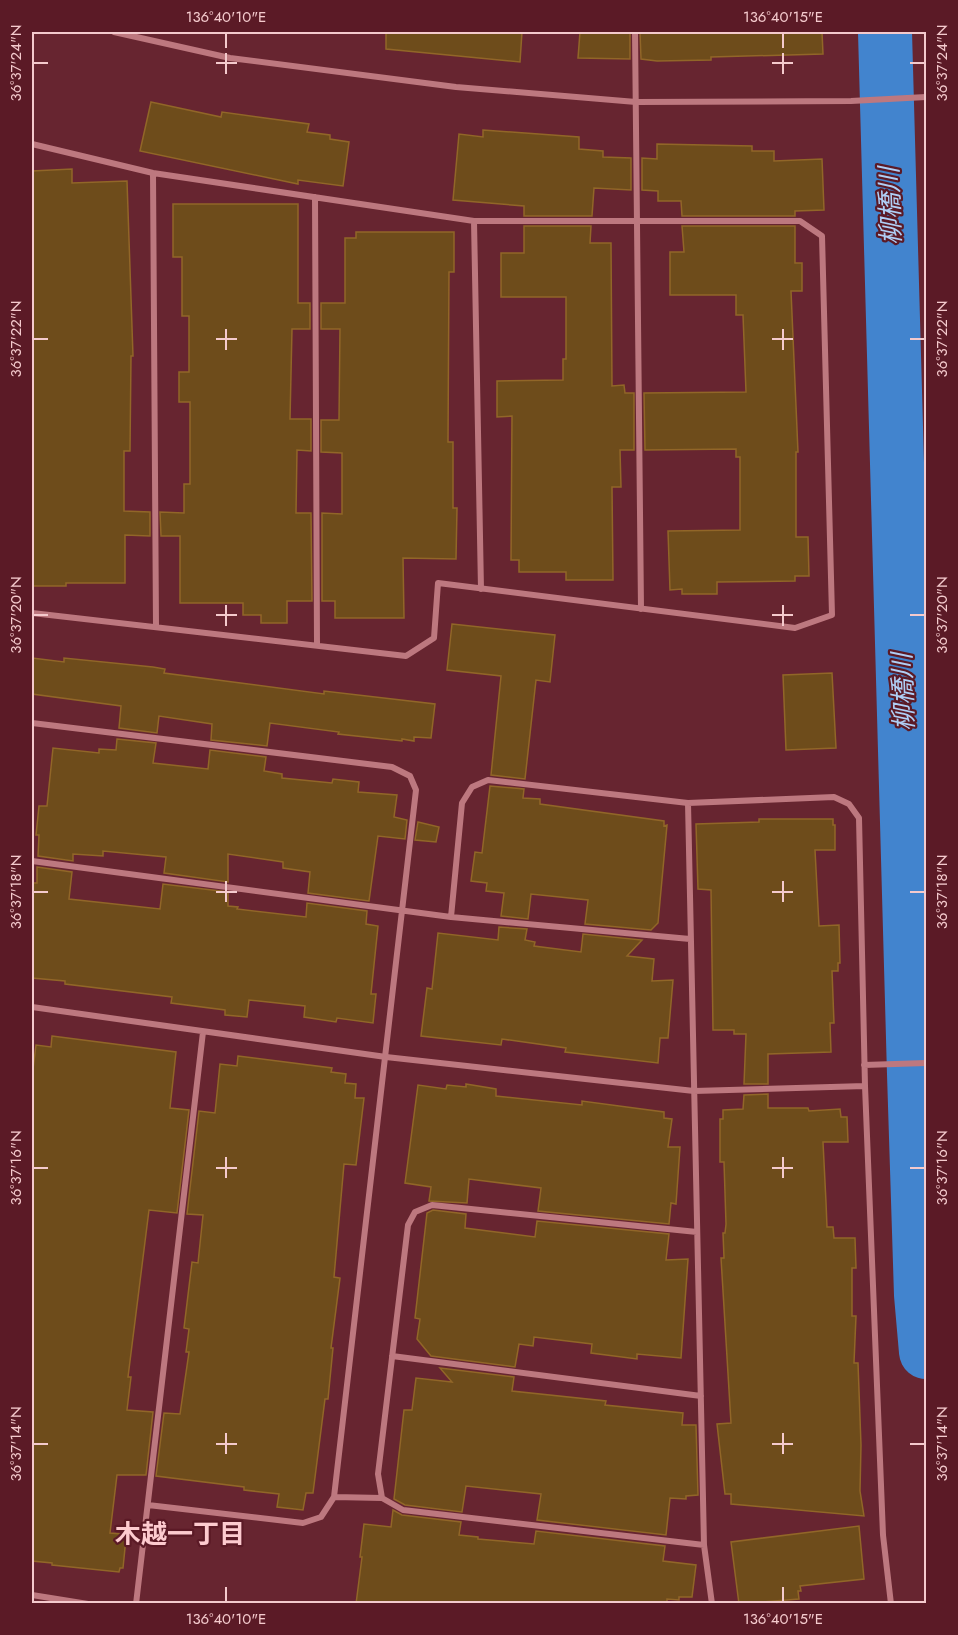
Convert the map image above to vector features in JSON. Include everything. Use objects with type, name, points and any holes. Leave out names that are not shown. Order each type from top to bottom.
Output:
[{"type":"street","points":[[114,32],[231,58],[456,87],[636,102],[927,97]]},
{"type":"street","points":[[635,32],[641,609]]},
{"type":"street","points":[[32,144],[153,173],[474,221],[800,221],[822,236],[832,615],[795,628],[438,583],[434,638],[406,656],[32,613]]},
{"type":"street","points":[[153,173],[156,626]]},
{"type":"street","points":[[315,198],[317,644]]},
{"type":"street","points":[[474,221],[481,589]]},
{"type":"street","points":[[32,723],[392,767],[410,776],[416,789],[334,1497],[321,1517],[303,1523],[148,1505]]},
{"type":"street","points":[[451,917],[462,803],[472,787],[488,780],[688,803],[834,797],[849,804],[859,818],[864,1065],[883,1535],[891,1604]]},
{"type":"street","points":[[688,803],[704,1545],[712,1604]]},
{"type":"street","points":[[32,861],[451,917],[690,939]]},
{"type":"street","points":[[32,1007],[386,1057],[694,1091],[865,1086]]},
{"type":"street","points":[[136,1604],[203,1032]]},
{"type":"street","points":[[864,1065],[927,1063]]},
{"type":"street","points":[[382,1498],[378,1473],[408,1225],[415,1212],[432,1205],[697,1232]]},
{"type":"street","points":[[392,1356],[700,1396]]},
{"type":"street","points":[[334,1497],[382,1498],[403,1510],[704,1545]]},
{"type":"street","points":[[32,1595],[88,1604]]},
{"type":"building","points":[[386,32],[522,32],[520,62],[386,49]]},
{"type":"building","points":[[580,32],[630,32],[630,59],[578,58]]},
{"type":"building","points":[[640,32],[822,32],[823,54],[657,61],[641,59]]},
{"type":"building","points":[[151,102],[221,117],[222,112],[309,124],[307,132],[330,135],[330,139],[349,142],[343,186],[298,180],[298,184],[140,151]]},
{"type":"building","points":[[483,130],[579,137],[579,149],[603,151],[603,157],[631,158],[631,190],[594,188],[592,216],[524,216],[524,206],[453,200],[459,134],[483,137]]},
{"type":"building","points":[[657,144],[752,146],[752,151],[774,151],[774,161],[822,159],[824,210],[795,211],[795,216],[682,216],[681,201],[658,201],[658,191],[642,190],[642,158],[657,159]]},
{"type":"building","points":[[72,169],[72,183],[127,181],[133,356],[131,356],[130,451],[124,451],[124,511],[150,512],[150,536],[125,535],[125,583],[66,583],[66,586],[32,586],[32,171]]},
{"type":"building","points":[[173,204],[298,204],[298,303],[310,303],[310,329],[292,329],[290,419],[311,419],[311,451],[297,450],[296,513],[311,513],[312,601],[287,601],[287,623],[261,623],[261,615],[243,615],[243,603],[180,603],[180,536],[161,536],[160,512],[184,513],[184,484],[190,484],[190,402],[179,402],[179,372],[189,372],[189,316],[182,316],[182,257],[173,257]]},
{"type":"building","points":[[524,226],[591,226],[590,243],[611,243],[612,386],[624,385],[625,393],[634,393],[634,450],[620,450],[621,487],[612,487],[613,580],[566,580],[566,572],[519,572],[519,560],[511,560],[512,416],[497,417],[497,381],[563,380],[563,359],[566,359],[566,297],[501,297],[501,253],[524,253]]},
{"type":"building","points":[[682,226],[795,226],[795,263],[802,263],[802,291],[791,291],[798,452],[796,452],[796,537],[808,537],[809,576],[795,576],[795,581],[717,582],[717,594],[682,594],[682,589],[670,590],[668,531],[740,530],[740,457],[736,457],[736,449],[645,450],[644,393],[746,392],[743,315],[736,315],[736,295],[670,295],[670,252],[684,252]]},
{"type":"building","points":[[356,232],[454,232],[454,272],[449,272],[448,442],[453,442],[453,508],[457,508],[456,559],[403,558],[404,618],[335,618],[335,601],[322,601],[322,513],[342,514],[342,453],[321,452],[321,420],[339,420],[340,329],[321,329],[321,303],[345,303],[345,238],[356,238]]},
{"type":"building","points":[[452,624],[555,635],[550,682],[536,680],[525,779],[491,775],[501,676],[447,670]]},
{"type":"building","points":[[32,658],[64,662],[64,658],[153,667],[165,669],[164,673],[324,694],[324,691],[435,704],[431,738],[414,737],[414,741],[402,739],[402,741],[270,723],[267,746],[211,740],[212,724],[159,716],[157,733],[119,728],[121,706],[32,694]]},
{"type":"building","points":[[832,673],[836,748],[786,750],[783,675]]},
{"type":"building","points":[[117,739],[156,743],[153,763],[208,769],[210,750],[266,757],[264,771],[282,774],[282,778],[332,783],[333,779],[359,782],[358,792],[397,795],[394,817],[407,820],[405,839],[378,836],[369,901],[308,893],[310,872],[283,868],[283,862],[228,854],[228,882],[164,873],[166,857],[103,851],[103,856],[73,854],[73,861],[38,856],[39,835],[36,835],[39,806],[47,806],[53,748],[99,753],[99,749],[116,750]]},
{"type":"building","points":[[490,786],[524,789],[523,798],[540,799],[540,804],[664,821],[664,826],[667,825],[658,923],[651,930],[585,924],[588,900],[531,894],[528,919],[501,916],[504,893],[486,891],[487,883],[471,881],[475,852],[482,853]]},
{"type":"building","points":[[759,819],[833,819],[835,850],[815,850],[819,926],[839,925],[840,963],[838,963],[838,971],[832,971],[834,1023],[830,1023],[831,1052],[768,1054],[768,1084],[744,1084],[746,1034],[734,1034],[734,1030],[713,1030],[711,890],[698,889],[696,824],[759,822]]},
{"type":"building","points":[[418,822],[439,827],[436,842],[415,840]]},
{"type":"building","points":[[37,867],[72,872],[69,899],[160,909],[163,884],[228,892],[228,906],[238,907],[237,909],[306,917],[307,903],[367,911],[366,924],[378,926],[371,994],[376,994],[373,1023],[337,1018],[336,1022],[304,1017],[305,1006],[249,1000],[247,1017],[225,1015],[225,1010],[171,1003],[172,997],[32,978],[32,883],[37,883]]},
{"type":"building","points":[[499,927],[527,929],[525,940],[535,942],[534,946],[581,952],[583,934],[642,940],[627,956],[654,959],[652,981],[673,980],[668,1038],[660,1038],[658,1063],[565,1052],[566,1048],[502,1039],[501,1045],[421,1036],[427,988],[432,989],[438,933],[498,940]]},
{"type":"building","points":[[52,1036],[176,1052],[170,1108],[189,1110],[177,1213],[149,1210],[128,1377],[131,1377],[127,1410],[153,1412],[146,1475],[117,1475],[110,1533],[122,1534],[121,1538],[126,1538],[123,1568],[120,1568],[119,1572],[32,1561],[32,1077],[36,1045],[51,1047]]},
{"type":"building","points":[[238,1056],[332,1068],[331,1072],[346,1074],[345,1083],[356,1084],[355,1098],[364,1098],[356,1165],[344,1164],[334,1277],[340,1278],[331,1348],[333,1348],[328,1399],[325,1399],[313,1493],[306,1493],[303,1510],[277,1507],[279,1494],[244,1490],[244,1487],[156,1476],[164,1413],[180,1414],[189,1352],[186,1352],[189,1329],[184,1328],[192,1262],[198,1263],[203,1215],[187,1214],[199,1111],[215,1113],[220,1064],[237,1066]]},
{"type":"building","points":[[466,1084],[496,1089],[496,1096],[582,1105],[582,1101],[664,1112],[664,1118],[672,1119],[668,1147],[680,1147],[676,1204],[671,1203],[669,1224],[538,1211],[541,1188],[469,1179],[467,1203],[429,1201],[431,1187],[405,1183],[418,1085],[446,1089],[447,1085],[466,1087]]},
{"type":"building","points":[[768,1094],[768,1108],[808,1108],[809,1111],[840,1109],[841,1117],[847,1117],[848,1142],[823,1142],[827,1227],[833,1227],[834,1238],[855,1238],[856,1268],[852,1268],[852,1316],[856,1316],[854,1363],[858,1363],[860,1491],[864,1516],[731,1504],[731,1494],[725,1494],[717,1424],[731,1423],[721,1258],[724,1258],[723,1233],[725,1233],[726,1224],[724,1162],[720,1162],[720,1119],[723,1119],[723,1110],[743,1109],[744,1095]]},
{"type":"building","points":[[433,1210],[466,1214],[465,1228],[535,1237],[537,1221],[669,1234],[666,1260],[688,1259],[681,1358],[637,1354],[637,1359],[591,1353],[592,1344],[534,1337],[533,1346],[519,1344],[515,1367],[431,1356],[417,1339],[420,1319],[415,1318],[427,1213]]},
{"type":"building","points":[[440,1368],[514,1377],[512,1391],[606,1401],[605,1405],[683,1413],[682,1425],[696,1425],[698,1495],[686,1496],[686,1499],[670,1498],[666,1535],[537,1520],[541,1494],[466,1486],[462,1512],[405,1505],[394,1499],[404,1410],[412,1410],[416,1378],[452,1382]]},
{"type":"building","points":[[393,1510],[402,1515],[461,1522],[459,1535],[478,1537],[478,1539],[534,1544],[536,1531],[665,1546],[663,1561],[696,1565],[692,1597],[679,1597],[679,1600],[667,1599],[667,1604],[356,1604],[364,1524],[391,1527]]},
{"type":"building","points":[[859,1526],[864,1579],[800,1586],[799,1599],[739,1604],[731,1542]]},
{"type":"waterway","name":"柳橋川","points":[[885,32],[914,1074],[921,1295],[926,1352]]},
{"type":"district","name":"木越一丁目","points":[[180,1534]]}]
